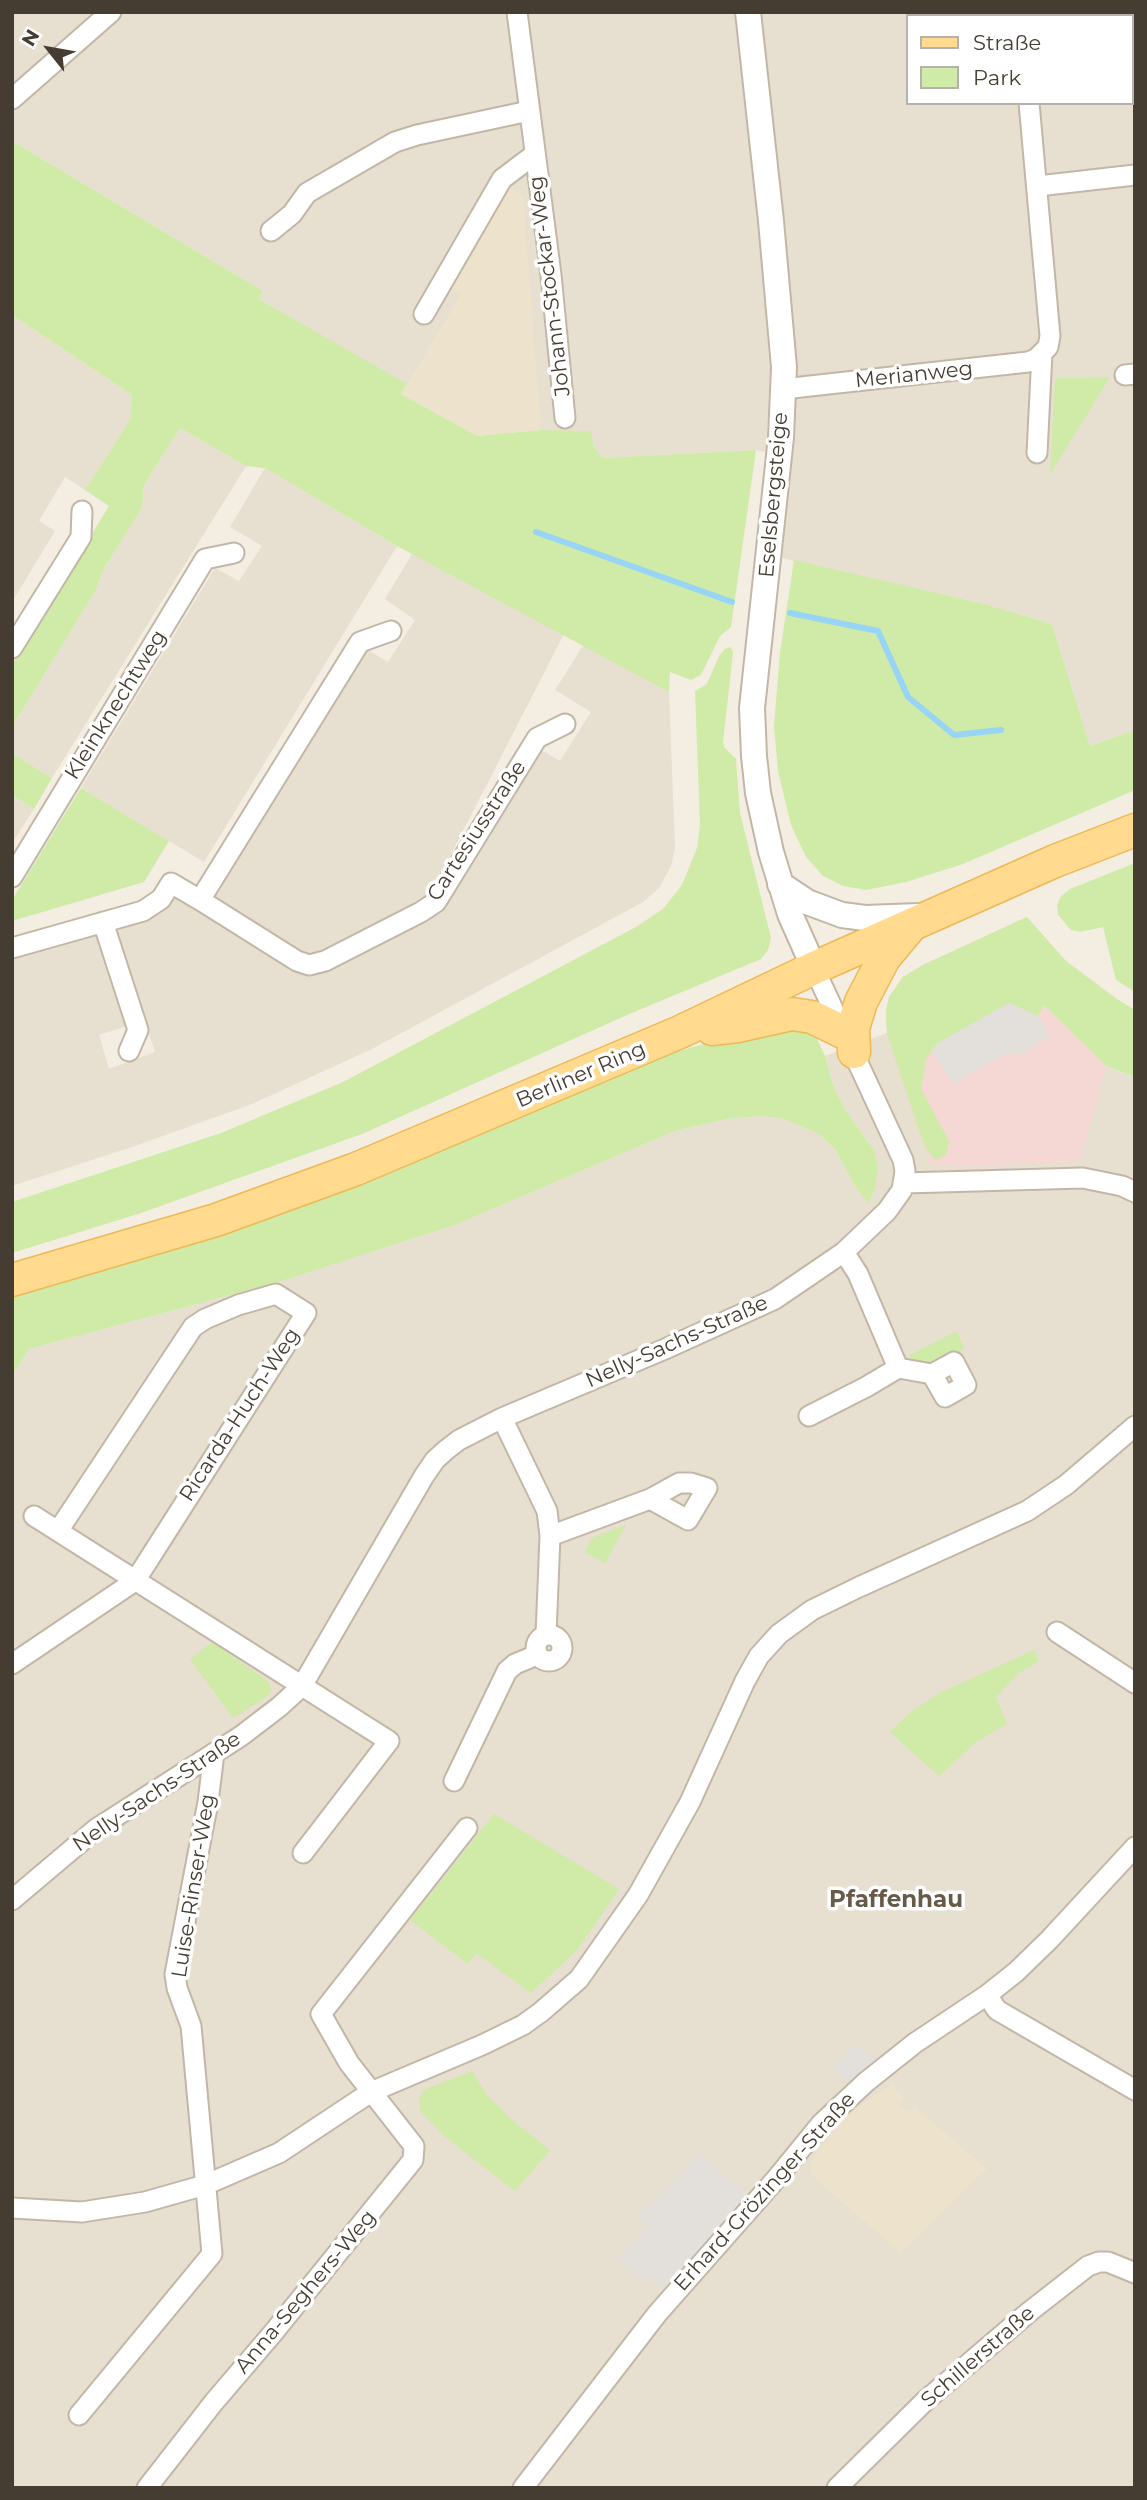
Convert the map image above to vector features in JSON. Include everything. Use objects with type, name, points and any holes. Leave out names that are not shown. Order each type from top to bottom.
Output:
[{"type":"main road","name":"Berliner Ring","points":[[12,1280],[216,1220],[356,1169],[680,1032],[924,919],[1055,861],[1135,830]]},
{"type":"main road","points":[[680,1032],[738,1026],[792,1014],[812,1017],[848,1042],[861,1002],[884,958],[924,919]]},
{"type":"street","points":[[12,99],[111,12]]},
{"type":"street","name":"Johann-Stockar-Weg","points":[[517,12],[551,275],[565,418]]},
{"type":"street","name":"Eselsbergsteige","points":[[748,12],[771,221],[783,367],[771,542],[752,708],[758,793],[780,884],[814,968]]},
{"type":"street","points":[[1029,105],[1051,336],[1048,347],[1042,353],[1037,453]]},
{"type":"street","points":[[271,231],[292,214],[307,193],[395,142],[529,111]]},
{"type":"street","name":"Johann-Stockar-Weg","points":[[424,314],[502,179],[535,154]]},
{"type":"street","points":[[1038,186],[1135,175]]},
{"type":"street","name":"Merianweg","points":[[783,388],[1028,362],[1042,353]]},
{"type":"street","points":[[12,648],[81,537],[82,511]]},
{"type":"street","name":"Kleinknechtweg","points":[[12,877],[205,559],[234,553]]},
{"type":"street","points":[[200,900],[360,642],[391,631]]},
{"type":"street","name":"Cartesiusstraße","points":[[12,948],[143,911],[161,899],[171,883],[297,961],[309,965],[325,961],[436,902],[537,738],[565,724]]},
{"type":"street","points":[[780,884],[807,902],[842,915],[924,919]]},
{"type":"street","points":[[103,922],[138,1030],[129,1051]]},
{"type":"street","points":[[814,968],[903,1160],[904,1183],[1083,1178],[1122,1186],[1135,1192]]},
{"type":"street","name":"Nelly-Sachs-Straße","points":[[12,1899],[96,1829],[261,1721],[302,1686],[435,1460],[459,1440],[502,1418],[775,1299],[844,1252],[887,1211],[898,1198],[904,1183]]},
{"type":"street","points":[[844,1252],[858,1274],[898,1368]]},
{"type":"street","name":"Ricarda-Huch-Weg","points":[[15,1658],[135,1581],[306,1313],[276,1294],[238,1305],[193,1327],[58,1531]]},
{"type":"street","points":[[809,1416],[898,1368],[932,1374]]},
{"type":"street","points":[[454,1781],[507,1671],[515,1664],[537,1655],[548,1662],[557,1659],[562,1653],[560,1640],[554,1635],[546,1635],[550,1536],[547,1511],[502,1418]]},
{"type":"street","points":[[12,2208],[82,2213],[145,2202],[205,2185],[279,2153],[371,2092],[523,2025],[579,1979],[656,1867],[690,1802],[746,1682],[760,1656],[779,1634],[812,1610],[847,1592],[1027,1511],[1066,1485],[1135,1426]]},
{"type":"street","points":[[550,1536],[650,1499]]},
{"type":"street","points":[[34,1516],[389,1741],[303,1853]]},
{"type":"street","points":[[1057,1632],[1135,1683]]},
{"type":"street","name":"Luise-Rinser-Weg","points":[[79,2415],[212,2254],[191,2026],[177,1987],[176,1973],[215,1752]]},
{"type":"street","name":"Anna-Seghers-Weg","points":[[147,2488],[214,2402],[413,2160],[414,2146],[349,2063],[321,2014],[467,1828]]},
{"type":"street","name":"Erhard-Grözinger-Straße","points":[[523,2488],[657,2314],[842,2101],[937,2027],[987,1995],[1049,1940],[1135,1846]]},
{"type":"street","points":[[987,1995],[997,2010],[1135,2090]]},
{"type":"street","name":"Schillerstraße","points":[[837,2488],[925,2401],[1029,2312],[1088,2266],[1108,2262],[1135,2273]]},
{"type":"shaded area","points":[[12,12],[734,12],[758,222],[770,368],[766,452],[756,450],[601,458],[593,444],[541,430],[407,385],[259,299],[263,291],[12,141]]},
{"type":"shaded area","points":[[761,12],[1135,12],[1135,730],[1090,746],[1052,624],[985,604],[782,558],[794,438],[797,367]]},
{"type":"shaded area","points":[[506,187],[523,195],[541,430],[477,436],[401,394],[461,295],[447,287]]},
{"type":"shaded area","points":[[12,315],[132,395],[130,420],[85,490],[65,477],[39,521],[55,531],[12,602]]},
{"type":"shaded area","points":[[180,428],[246,466],[52,778],[12,753],[12,727],[96,590],[103,570],[142,508],[144,485]]},
{"type":"shaded area","points":[[265,468],[397,546],[204,862],[81,788],[215,568],[239,581],[262,546],[230,527]]},
{"type":"shaded area","points":[[412,554],[564,634],[427,901],[317,960],[306,957],[212,899],[361,646],[388,662],[415,620],[385,599]]},
{"type":"shaded area","points":[[584,644],[669,692],[675,848],[671,866],[659,888],[643,902],[372,1049],[252,1104],[12,1186],[12,958],[98,933],[130,1025],[99,1035],[109,1069],[155,1052],[113,928],[163,910],[174,892],[290,964],[439,910],[538,748],[560,761],[591,712],[555,690]]},
{"type":"shaded area","points":[[12,795],[34,809],[12,843]]},
{"type":"shaded area","points":[[1027,917],[1044,1005],[1105,1066],[1135,1077],[1135,2488],[12,2488],[12,1375],[29,1349],[279,1282],[455,1225],[675,1131],[727,1119],[762,1116],[784,1119],[819,1134],[835,1149],[856,1188],[868,1203],[874,1150],[846,1111],[834,1088],[825,1056],[887,1033],[886,1012],[889,997],[903,977]]},
{"type":"shaded area","points":[[1027,917],[1044,1005],[1106,1066],[1081,1158],[1066,1163],[935,1166],[929,1161],[887,1033],[886,1012],[889,997],[903,977],[923,965]]},
{"type":"shaded area","points":[[1009,1003],[1038,1016],[1050,1036],[1022,1054],[1005,1054],[953,1084],[931,1050],[938,1043]]},
{"type":"shaded area","points":[[856,2045],[879,2060],[850,2084],[832,2067]]},
{"type":"shaded area","points":[[892,2084],[904,2098],[899,2105],[909,2112],[915,2107],[987,2169],[901,2253],[812,2176],[809,2165],[839,2123]]},
{"type":"shaded area","points":[[700,2153],[749,2197],[664,2290],[650,2276],[643,2281],[618,2258],[646,2227],[638,2216]]},
{"type":"green space","points":[[12,141],[263,291],[259,299],[407,384],[401,394],[477,436],[541,430],[591,431],[593,445],[602,458],[756,450],[731,627],[720,636],[701,675],[691,680],[670,672],[669,692],[397,546],[265,468],[246,466],[180,428],[144,485],[142,508],[103,570],[96,590],[12,727],[12,665],[109,506],[85,490],[130,420],[132,395],[12,315]]},
{"type":"green space","points":[[1110,377],[1050,474],[1055,378]]},
{"type":"green space","points":[[794,560],[985,604],[1052,624],[1090,746],[1135,730],[1135,790],[963,864],[906,882],[866,890],[843,886],[823,876],[806,857],[791,825],[778,771],[774,726],[780,653]]},
{"type":"green space","points":[[731,647],[733,653],[723,742],[724,747],[736,759],[740,813],[771,938],[768,950],[761,959],[627,1015],[362,1134],[141,1213],[12,1253],[12,1202],[221,1133],[343,1082],[636,927],[663,909],[682,885],[697,848],[700,825],[695,691],[707,684],[719,656]]},
{"type":"green space","points":[[12,753],[52,778],[34,809],[12,795]]},
{"type":"green space","points":[[81,788],[169,841],[144,882],[12,921],[12,900]]},
{"type":"green space","points":[[1135,863],[1135,992],[1116,980],[1103,927],[1080,932],[1071,930],[1058,915],[1057,905],[1061,896],[1070,889]]},
{"type":"green space","points":[[1027,917],[1066,961],[1135,1010],[1135,1077],[1106,1066],[1044,1005],[1038,1016],[1009,1003],[938,1043],[926,1059],[921,1089],[949,1141],[946,1155],[935,1160],[926,1149],[887,1033],[886,1012],[889,997],[903,977],[923,965]]},
{"type":"green space","points":[[786,1024],[815,1035],[825,1056],[834,1088],[846,1111],[874,1150],[878,1168],[875,1188],[868,1203],[856,1188],[835,1149],[819,1134],[784,1119],[762,1116],[727,1119],[675,1131],[455,1225],[279,1282],[29,1349],[12,1375],[12,1294],[666,1055],[762,1027]]},
{"type":"green space","points":[[957,1331],[964,1349],[927,1366],[908,1356]]},
{"type":"green space","points":[[626,1525],[605,1563],[585,1552],[592,1538]]},
{"type":"green space","points":[[212,1642],[269,1682],[269,1695],[233,1718],[190,1659]]},
{"type":"green space","points":[[1034,1650],[1039,1661],[1019,1673],[996,1697],[1007,1724],[976,1742],[939,1776],[890,1732],[911,1712],[940,1693]]},
{"type":"green space","points":[[494,1814],[619,1889],[577,1950],[531,1993],[476,1953],[468,1964],[410,1920]]},
{"type":"green space","points":[[472,2071],[486,2094],[512,2120],[550,2150],[515,2191],[444,2136],[421,2112],[419,2100],[424,2090]]},
{"type":"waterway","points":[[536,532],[732,602]]},
{"type":"waterway","points":[[790,613],[878,631],[908,697],[954,735],[1001,730]]},
{"type":"district","name":"Pfaffenhau","points":[[896,1900]]}]
